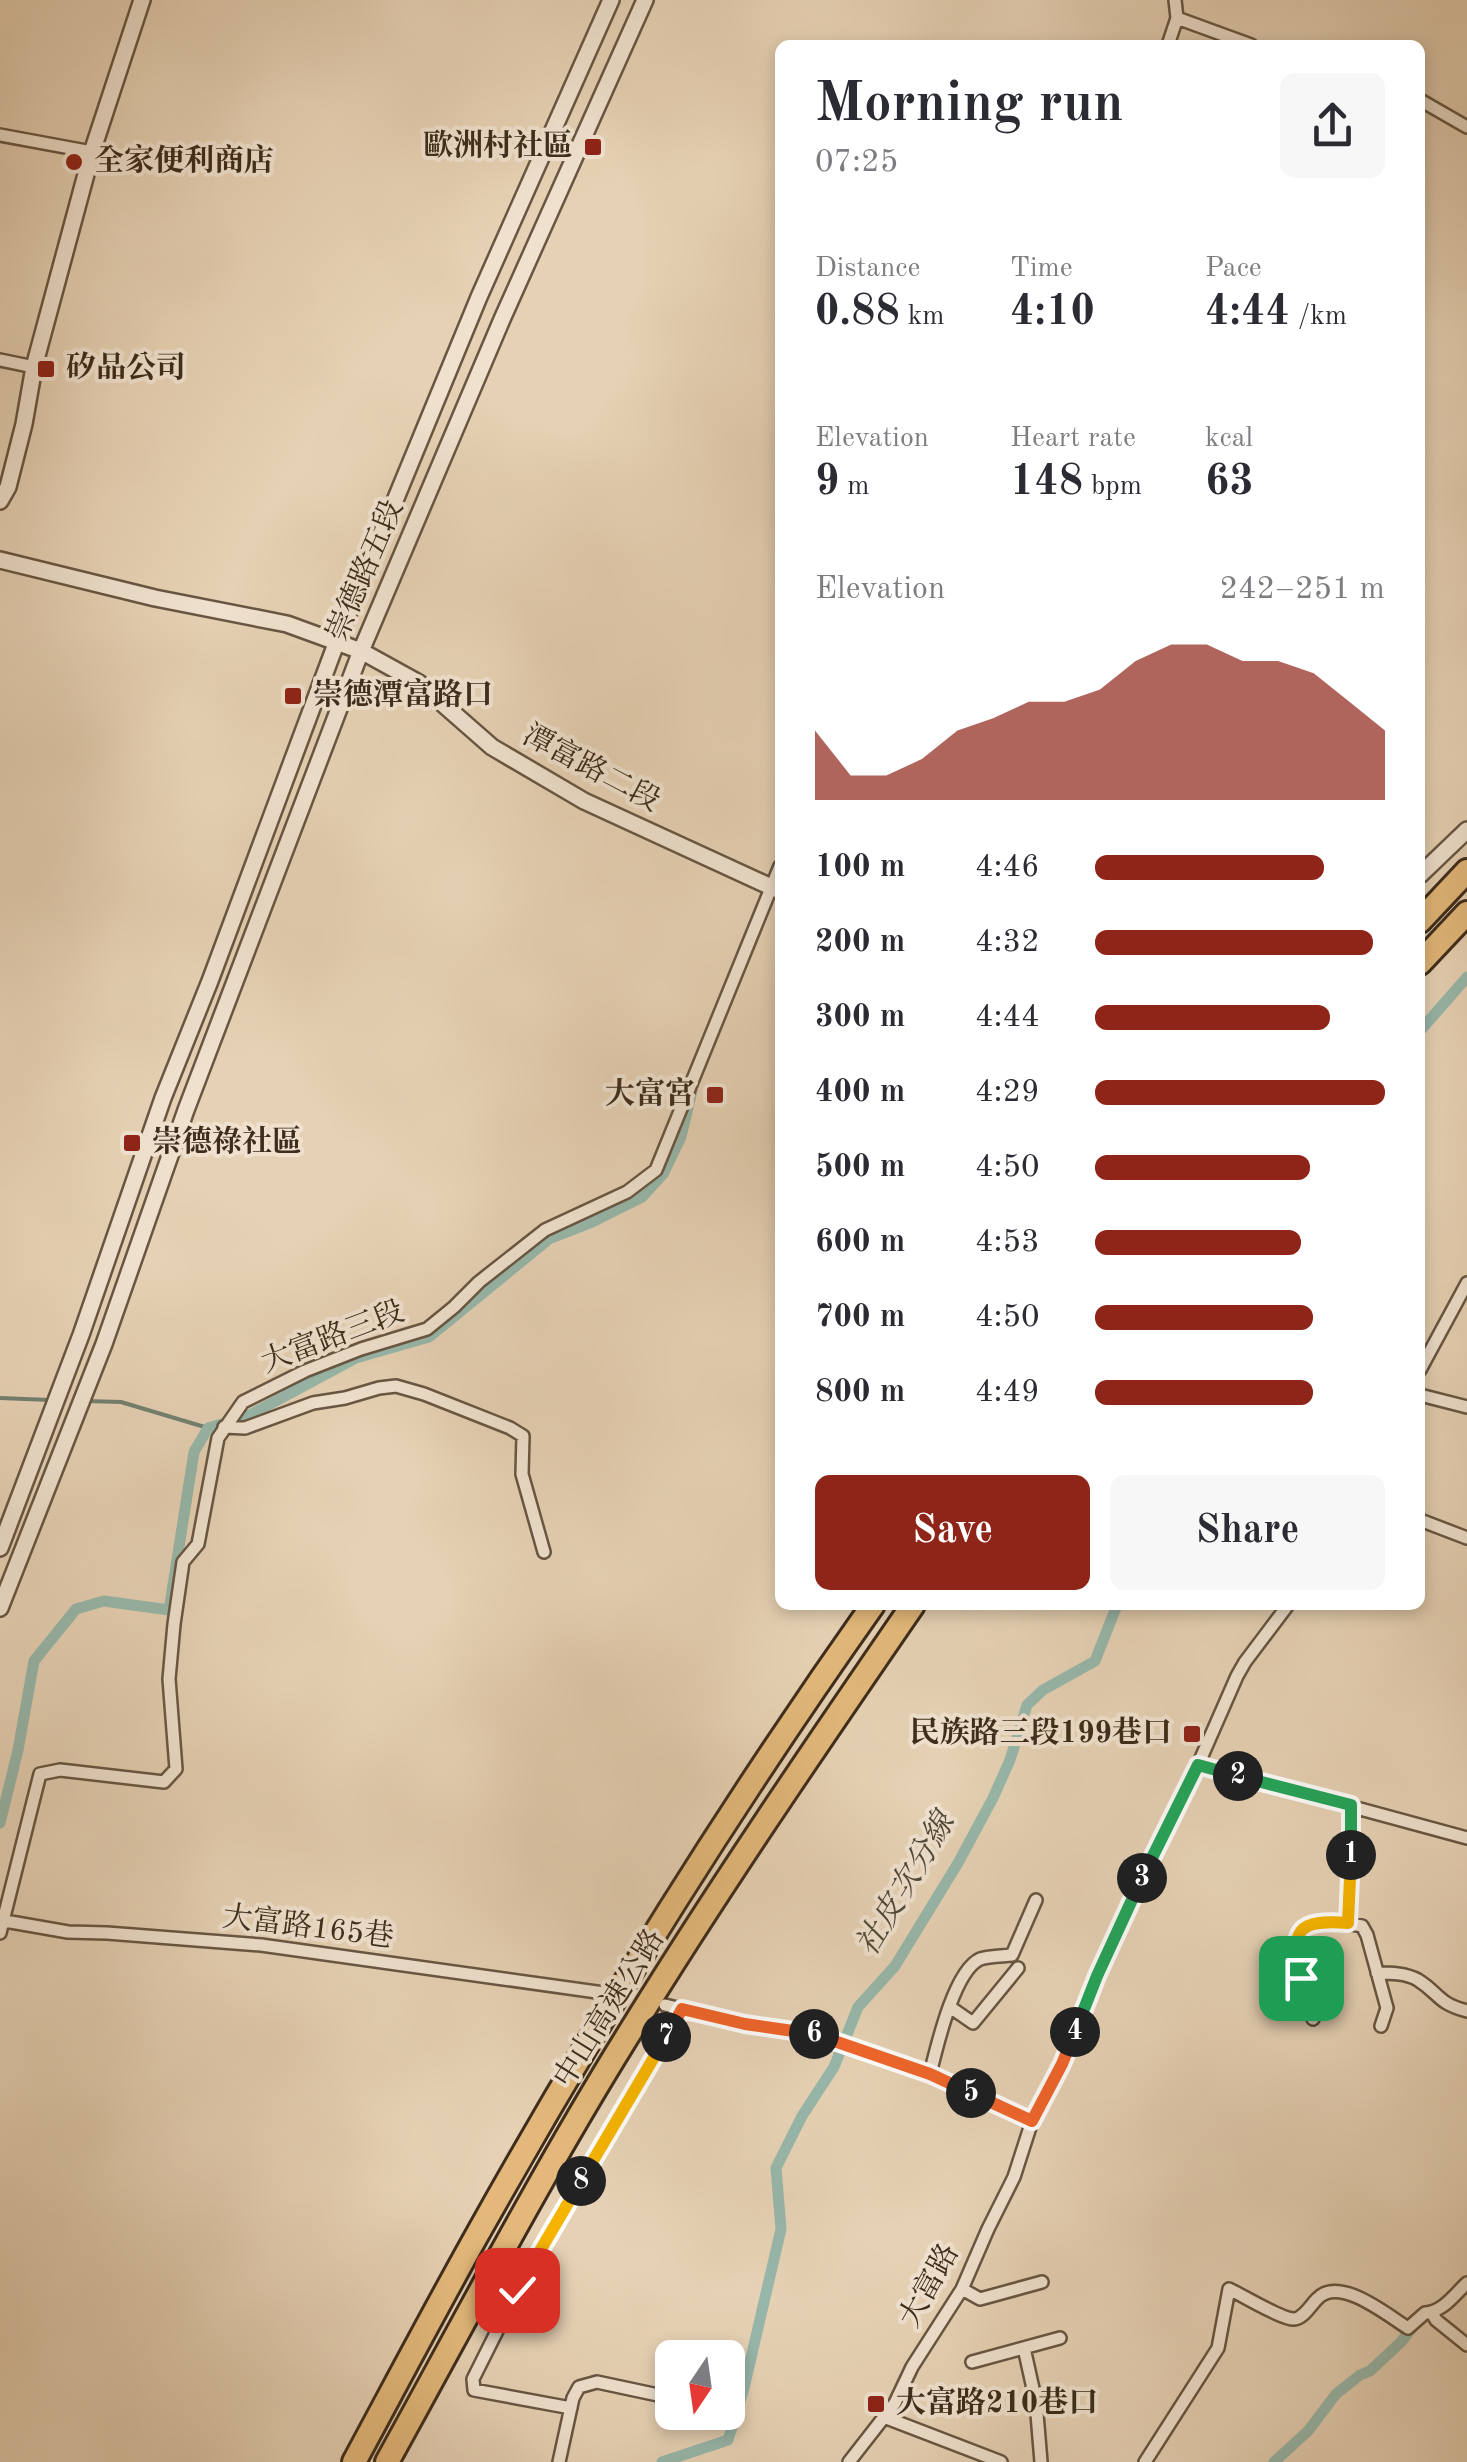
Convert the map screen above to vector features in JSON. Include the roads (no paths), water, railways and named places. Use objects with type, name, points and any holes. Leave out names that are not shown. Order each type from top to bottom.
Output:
[{"type":"highway","points":[[1425,916],[1467,872]]},
{"type":"highway","points":[[1425,958],[1467,913]]},
{"type":"highway","name":"中山高速公路","points":[[354,2462],[477,2235],[627,1978],[870,1610]]},
{"type":"highway","name":"中山高速公路","points":[[387,2462],[542,2181],[624,2042],[776,1803],[910,1610]]},
{"type":"street","points":[[0,501],[8,487],[34,367],[92,152],[142,0]]},
{"type":"street","name":"崇德路五段","points":[[0,1548],[163,1098],[337,642],[479,297],[611,0]]},
{"type":"street","name":"崇德路五段","points":[[0,1608],[104,1344],[186,1110],[361,652],[502,318],[645,0]]},
{"type":"street","points":[[1170,40],[1177,18],[1175,0]]},
{"type":"street","points":[[1177,18],[1237,40]]},
{"type":"street","points":[[1425,103],[1467,127]]},
{"type":"street","points":[[0,135],[92,152]]},
{"type":"street","points":[[0,360],[34,367]]},
{"type":"street","name":"潭富路二段","points":[[0,560],[176,603],[286,624],[361,652],[420,683],[492,747],[584,802],[775,889]]},
{"type":"street","points":[[1425,870],[1467,830]]},
{"type":"street","name":"大富路三段","points":[[224,1427],[243,1402],[306,1371],[426,1328],[545,1230],[627,1192],[656,1170],[707,1040],[775,889]]},
{"type":"street","points":[[1425,1361],[1467,1283]]},
{"type":"street","points":[[2,1927],[40,1774],[60,1770],[164,1782],[176,1769],[169,1679],[174,1624],[183,1562],[198,1544],[218,1438],[224,1427],[245,1428],[313,1404],[379,1388],[396,1386],[424,1394],[523,1436],[522,1474],[544,1552]]},
{"type":"street","points":[[1425,1396],[1467,1407]]},
{"type":"street","points":[[1425,1522],[1467,1538]]},
{"type":"street","name":"大富路","points":[[849,2462],[895,2404],[912,2367],[962,2289],[1014,2178],[1032,2121],[1066,2055],[1097,1976],[1244,1662],[1284,1610]]},
{"type":"street","points":[[1198,1765],[1467,1838]]},
{"type":"street","points":[[1348,1923],[1351,1805]]},
{"type":"street","points":[[930,2074],[962,1976],[979,1960],[1012,1955],[1036,1900]]},
{"type":"street","points":[[1313,2019],[1295,1951],[1296,1938],[1301,1930],[1316,1924],[1348,1923],[1362,1926],[1367,1935],[1387,2008],[1381,2026]]},
{"type":"street","name":"大富路165巷","points":[[2,1927],[276,1947],[604,1994]]},
{"type":"street","points":[[950,2007],[973,2023],[1018,1968]]},
{"type":"street","points":[[1377,1972],[1395,1972],[1416,1979],[1441,2002],[1467,2011]]},
{"type":"street","points":[[665,2005],[745,2024],[820,2035],[930,2074],[1032,2121]]},
{"type":"street","points":[[571,2408],[474,2390],[473,2380],[517,2290],[682,2009]]},
{"type":"street","points":[[962,2289],[980,2299],[1042,2282]]},
{"type":"street","points":[[1145,2462],[1218,2348],[1229,2288],[1293,2320],[1323,2293],[1360,2296],[1408,2328],[1425,2313],[1440,2309],[1467,2283]]},
{"type":"street","points":[[1432,2313],[1467,2344]]},
{"type":"street","points":[[972,2362],[1060,2338]]},
{"type":"street","points":[[1024,2348],[1036,2402],[1040,2462]]},
{"type":"street","points":[[559,2462],[579,2387],[597,2382],[655,2394]]},
{"type":"street","points":[[884,2417],[1001,2462]]},
{"type":"waterway","name":"社皮次分線","points":[[1425,1025],[1467,977]]},
{"type":"waterway","points":[[0,1823],[34,1661],[76,1609],[104,1601],[169,1610],[194,1452],[208,1428],[246,1417],[356,1358],[429,1337],[549,1239],[642,1197],[663,1174],[681,1137],[692,1091]]},
{"type":"waterway","points":[[0,1398],[50,1400]]},
{"type":"waterway","points":[[85,1401],[121,1402],[208,1428]]},
{"type":"waterway","name":"社皮次分線","points":[[662,2462],[728,2440],[781,2229],[776,2168],[802,2116],[834,2067],[858,2007],[895,1966],[958,1863],[1010,1760],[1027,1705],[1043,1690],[1095,1661],[1115,1610]]},
{"type":"waterway","points":[[1274,2462],[1308,2431],[1336,2394],[1370,2371],[1416,2323]]},
{"type":"place","name":"歐洲村社區","points":[[593,147]]},
{"type":"place","name":"全家便利商店","points":[[74,162]]},
{"type":"place","name":"矽品公司","points":[[46,369]]},
{"type":"place","name":"崇德潭富路口","points":[[293,696]]},
{"type":"place","name":"大富宮","points":[[715,1095]]},
{"type":"place","name":"崇德祿社區","points":[[132,1143]]},
{"type":"place","name":"民族路三段199巷口","points":[[1192,1734]]},
{"type":"place","name":"大富路210巷口","points":[[876,2404]]}]
